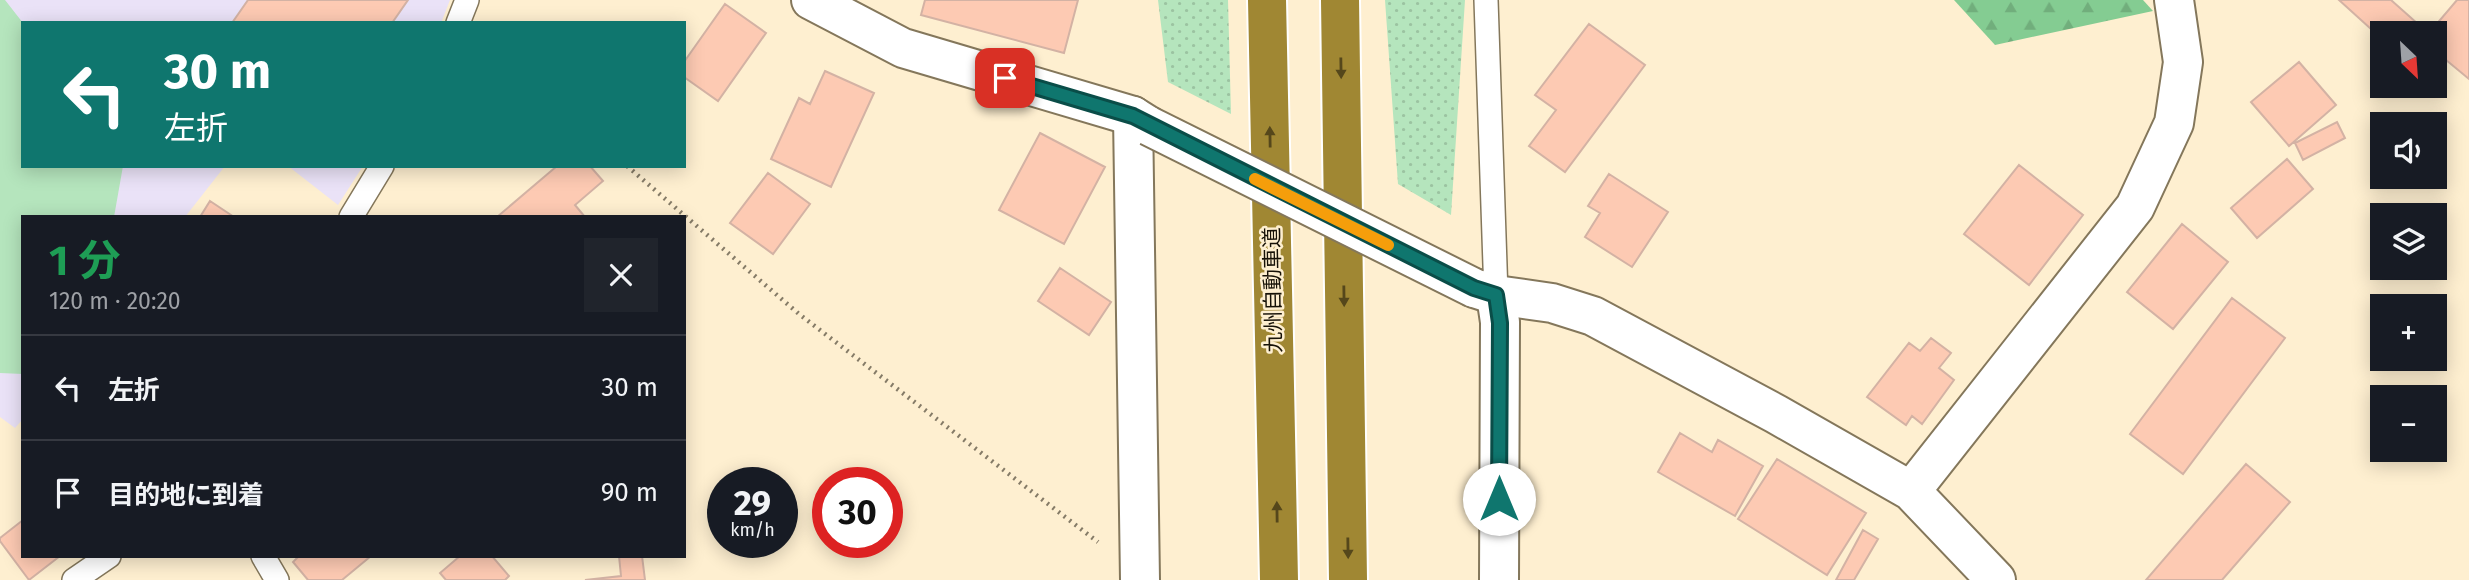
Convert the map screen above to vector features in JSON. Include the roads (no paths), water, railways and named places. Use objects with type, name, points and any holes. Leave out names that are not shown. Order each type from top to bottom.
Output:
[{"type":"highway","name":"九州自動車道","points":[[1268,0],[1279,580]]},
{"type":"highway","points":[[1339,0],[1349,580]]},
{"type":"street","points":[[811,0],[903,48],[1141,121],[1485,292],[1552,303],[1594,316],[1776,414],[1911,491],[1996,580]]},
{"type":"street","points":[[1911,491],[2135,207],[2174,123],[2183,62],[2174,0]]},
{"type":"street","points":[[1140,564],[1141,121]]},
{"type":"street","points":[[1485,292],[1500,323],[1499,580]]},
{"type":"lane","points":[[459,21],[467,0]]},
{"type":"lane","points":[[1485,292],[1486,0]]},
{"type":"lane","points":[[352,215],[381,168]]},
{"type":"lane","points":[[74,580],[106,558]]},
{"type":"lane","points":[[264,558],[277,580]]}]
